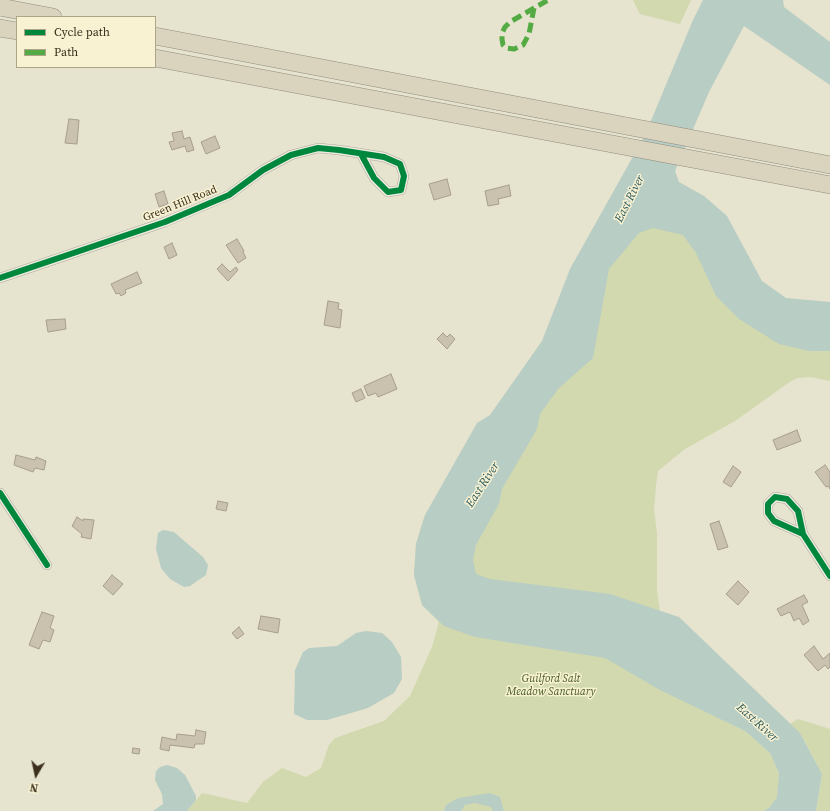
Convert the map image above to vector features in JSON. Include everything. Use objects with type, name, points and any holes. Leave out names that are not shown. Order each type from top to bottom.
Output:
[{"type":"highway","points":[[0,7],[48,16]]},
{"type":"highway","points":[[0,28],[16,31]]},
{"type":"highway","points":[[156,36],[830,165]]},
{"type":"highway","points":[[156,58],[830,185]]},
{"type":"street","name":"Green Hill Road","points":[[0,278],[175,218],[229,195],[263,170],[291,155],[318,148],[384,157],[400,164],[404,176],[401,190],[388,192],[374,178],[361,154]]},
{"type":"street","points":[[0,493],[47,565]]},
{"type":"street","points":[[803,534],[830,576]]},
{"type":"green space","points":[[633,0],[691,0],[680,24],[640,14]]},
{"type":"green space","name":"Guilford Salt Meadow Sanctuary","points":[[631,193],[741,279],[830,318],[830,381],[811,377],[798,378],[791,381],[735,421],[685,449],[658,471],[656,485],[654,510],[657,533],[657,591],[661,619],[684,701],[745,731],[770,753],[779,773],[777,797],[769,808],[763,811],[187,811],[202,793],[247,803],[263,782],[282,768],[306,777],[321,768],[329,745],[335,738],[384,721],[410,696],[432,647],[439,622],[422,605],[414,575],[416,544],[425,515],[536,380]]},
{"type":"green space","points":[[798,719],[830,729],[830,811],[816,811],[822,774],[800,733],[790,724]]},
{"type":"water","name":"East River","points":[[703,0],[783,0],[784,7],[830,42],[830,85],[744,26],[709,92],[675,171],[679,182],[704,196],[727,216],[762,281],[786,298],[830,302],[830,351],[809,351],[779,344],[739,319],[716,296],[696,253],[683,235],[653,228],[639,233],[609,269],[593,358],[558,389],[540,414],[537,429],[502,489],[499,504],[476,545],[473,560],[476,574],[490,579],[610,594],[679,617],[800,733],[822,774],[816,811],[763,811],[769,808],[777,797],[779,773],[770,753],[745,731],[660,690],[605,658],[475,637],[444,626],[422,605],[414,575],[416,544],[425,515],[477,423],[490,415],[542,341],[570,269],[645,135],[693,20]]},
{"type":"water","points":[[163,530],[174,532],[203,557],[208,565],[206,575],[190,586],[184,587],[170,579],[161,568],[156,549],[158,533]]},
{"type":"water","points":[[366,631],[382,633],[392,642],[401,657],[402,679],[394,693],[368,708],[327,720],[307,720],[294,714],[295,670],[303,652],[309,648],[337,646],[356,633]]},
{"type":"water","points":[[167,765],[177,768],[185,775],[196,796],[196,800],[187,811],[153,811],[163,804],[162,794],[155,780],[156,771],[160,767]]},
{"type":"water","points":[[490,793],[500,797],[504,811],[493,811],[491,807],[475,803],[465,805],[461,811],[444,811],[446,805],[458,798]]},
{"type":"building","points":[[69,119],[79,120],[77,144],[65,143]]},
{"type":"building","points":[[182,131],[184,139],[190,137],[194,150],[187,152],[185,146],[172,150],[169,142],[174,141],[172,133]]},
{"type":"building","points":[[215,136],[220,148],[206,154],[201,142]]},
{"type":"building","points":[[447,179],[451,195],[434,200],[429,184]]},
{"type":"building","points":[[509,185],[511,196],[498,199],[499,204],[488,206],[485,191]]},
{"type":"building","points":[[164,191],[168,204],[159,207],[155,194]]},
{"type":"building","points":[[237,239],[246,258],[238,263],[226,245]]},
{"type":"building","points":[[172,243],[177,255],[169,259],[164,247]]},
{"type":"building","points":[[222,264],[230,272],[236,267],[238,270],[228,281],[217,269]]},
{"type":"building","points":[[137,272],[142,283],[125,290],[126,293],[121,296],[119,293],[116,294],[111,284]]},
{"type":"building","points":[[328,301],[339,303],[338,309],[342,310],[340,328],[324,325]]},
{"type":"building","points":[[65,319],[66,329],[48,332],[46,320]]},
{"type":"building","points":[[443,333],[447,337],[450,334],[455,339],[447,349],[437,339]]},
{"type":"building","points":[[391,374],[397,389],[378,397],[376,393],[368,396],[364,386]]},
{"type":"building","points":[[361,389],[365,398],[356,402],[352,393]]},
{"type":"building","points":[[797,430],[801,441],[777,450],[773,440]]},
{"type":"building","points":[[16,455],[35,460],[36,457],[46,461],[44,470],[35,468],[33,472],[14,465]]},
{"type":"building","points":[[825,465],[830,472],[830,489],[828,486],[826,487],[815,472]]},
{"type":"building","points":[[733,466],[741,472],[731,487],[723,482]]},
{"type":"building","points":[[218,501],[228,503],[226,511],[216,509]]},
{"type":"building","points":[[77,517],[83,521],[83,519],[94,520],[91,539],[81,537],[82,534],[72,526]]},
{"type":"building","points":[[719,521],[728,547],[718,550],[710,524]]},
{"type":"building","points":[[112,575],[123,584],[113,595],[103,586]]},
{"type":"building","points":[[738,581],[749,592],[738,605],[726,594]]},
{"type":"building","points":[[804,595],[808,602],[802,605],[809,621],[803,625],[799,618],[794,621],[790,612],[781,616],[777,609]]},
{"type":"building","points":[[42,612],[54,616],[50,628],[54,630],[50,642],[43,640],[39,649],[29,645]]},
{"type":"building","points":[[261,616],[280,619],[278,633],[258,629]]},
{"type":"building","points":[[239,627],[244,634],[237,639],[232,633]]},
{"type":"building","points":[[814,646],[823,659],[830,653],[830,667],[828,669],[825,665],[818,671],[804,655]]},
{"type":"building","points":[[196,730],[206,732],[204,744],[195,744],[194,748],[170,745],[169,751],[160,749],[162,737],[176,740],[177,734],[195,736]]},
{"type":"building","points":[[133,748],[140,749],[139,754],[132,753]]},
{"type":"marked path","points":[[534,8],[529,34],[523,45],[514,49],[506,48],[503,45],[502,39],[502,33],[505,27],[510,22],[548,0]]},
{"type":"cycle path","points":[[0,278],[165,222],[229,195],[263,170],[291,155],[318,148],[384,157],[400,164],[404,176],[401,190],[388,192],[374,178],[361,154]]},
{"type":"cycle path","points":[[0,493],[47,565]]},
{"type":"cycle path","points":[[803,534],[774,521],[768,513],[768,504],[775,497],[787,499],[798,511],[803,534],[830,576]]}]
